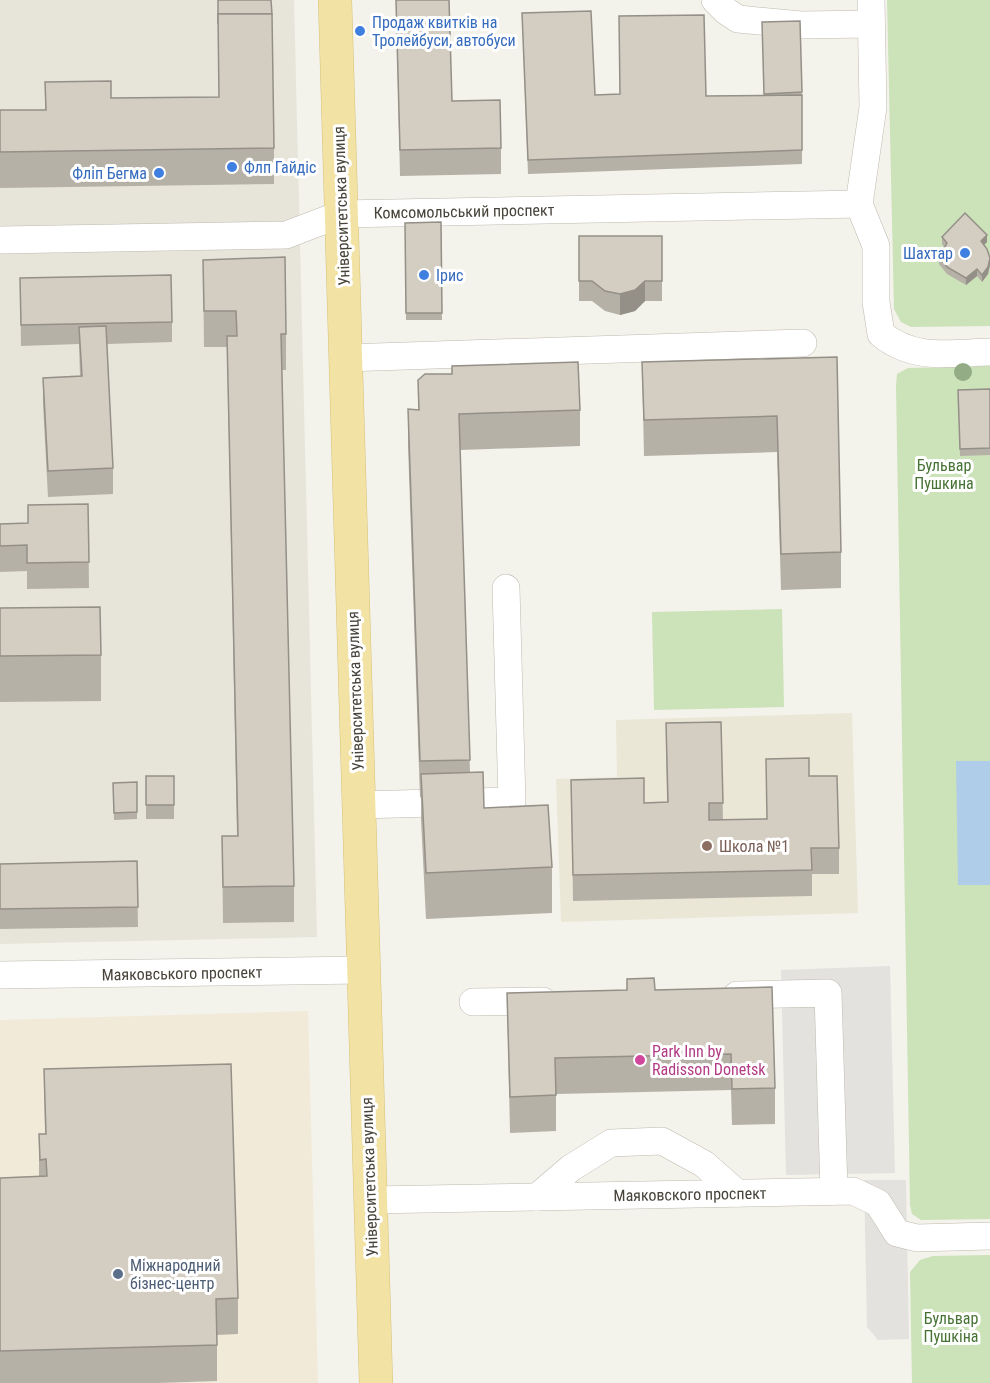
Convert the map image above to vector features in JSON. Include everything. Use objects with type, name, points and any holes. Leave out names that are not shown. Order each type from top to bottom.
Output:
[{"type":"main road","name":"Університетська вулиця","points":[[335,0],[375,1383]]},
{"type":"street","points":[[715,0],[738,19],[801,25],[871,12],[873,106],[859,204],[876,246],[876,302],[880,333],[894,344],[921,354],[990,352]]},
{"type":"street","name":"Комсомольський проспект","points":[[0,240],[286,235],[341,214],[859,204]]},
{"type":"street","points":[[345,358],[804,343]]},
{"type":"street","points":[[358,805],[512,801],[506,588]]},
{"type":"street","name":"Маяковського проспект","points":[[0,975],[363,970]]},
{"type":"street","points":[[710,996],[828,993],[834,1191]]},
{"type":"street","points":[[472,1002],[567,1000]]},
{"type":"street","points":[[537,1197],[571,1168],[611,1143],[662,1141],[704,1164],[737,1193]]},
{"type":"street","name":"Маяковского проспект","points":[[370,1200],[853,1191],[878,1203],[897,1233],[917,1238],[990,1236]]},
{"type":"shaded area","points":[[0,0],[294,0],[317,937],[0,944]]},
{"type":"shaded area","name":"Школа №1","points":[[852,713],[858,913],[561,922],[556,779],[617,777],[616,720]]},
{"type":"shaded area","points":[[890,966],[895,1173],[786,1175],[781,970]]},
{"type":"shaded area","points":[[308,1011],[318,1383],[0,1383],[0,1020]]},
{"type":"shaded area","points":[[864,1180],[906,1180],[909,1339],[878,1340],[867,1327]]},
{"type":"green space","points":[[887,0],[990,0],[990,326],[911,327],[901,322],[894,309]]},
{"type":"green space","name":"Бульвар Пушкина","points":[[990,366],[990,1219],[921,1220],[912,1214],[910,1205],[896,386],[897,374],[908,368]]},
{"type":"green space","points":[[782,609],[784,707],[654,710],[652,612]]},
{"type":"green space","name":"Бульвар Пушкіна","points":[[990,1255],[990,1383],[912,1383],[910,1272],[920,1260],[933,1256]]},
{"type":"water","points":[[956,761],[990,761],[990,885],[958,885]]},
{"type":"building","points":[[218,0],[271,0],[272,14],[218,14]]},
{"type":"building","points":[[396,0],[449,0],[452,101],[500,100],[501,148],[400,150]]},
{"type":"building","points":[[591,11],[595,95],[620,94],[619,16],[704,15],[706,96],[802,95],[802,150],[528,160],[522,13]]},
{"type":"building","points":[[218,14],[272,14],[274,148],[0,152],[0,110],[46,110],[45,82],[111,81],[111,98],[219,97]]},
{"type":"building","points":[[800,21],[802,92],[764,94],[762,22]]},
{"type":"building","name":"Шахтар","points":[[965,213],[987,235],[981,241],[990,258],[988,267],[982,275],[977,269],[966,278],[947,267],[939,257],[947,243],[942,237]]},
{"type":"building","name":"Ірис","points":[[441,222],[442,313],[406,313],[405,223]]},
{"type":"building","points":[[579,236],[662,236],[662,281],[645,281],[635,290],[620,294],[605,291],[592,281],[579,281]]},
{"type":"building","points":[[285,257],[286,334],[281,334],[294,886],[223,887],[222,836],[238,836],[227,336],[237,336],[236,311],[204,311],[203,260]]},
{"type":"building","points":[[171,275],[172,322],[21,325],[20,278]]},
{"type":"building","points":[[106,326],[113,468],[48,471],[43,378],[82,376],[79,327]]},
{"type":"building","points":[[837,357],[841,552],[781,554],[777,416],[644,420],[642,362]]},
{"type":"building","points":[[578,362],[580,410],[459,414],[470,760],[420,761],[408,409],[419,410],[418,380],[425,374],[452,374],[452,366]]},
{"type":"building","points":[[990,389],[990,448],[960,449],[958,390]]},
{"type":"building","points":[[88,504],[89,562],[27,563],[27,545],[0,546],[0,524],[28,523],[28,505]]},
{"type":"building","points":[[100,607],[101,655],[0,656],[0,608]]},
{"type":"building","points":[[721,722],[723,803],[709,803],[709,820],[767,819],[766,759],[809,758],[809,776],[837,776],[839,848],[811,848],[812,870],[573,875],[571,780],[644,778],[644,803],[668,802],[666,723]]},
{"type":"building","points":[[483,772],[484,808],[548,805],[552,867],[426,873],[421,774]]},
{"type":"building","points":[[146,776],[174,776],[174,805],[146,805]]},
{"type":"building","points":[[137,782],[137,812],[114,813],[113,783]]},
{"type":"building","points":[[137,861],[138,907],[0,909],[0,864]]},
{"type":"building","points":[[654,978],[655,990],[772,987],[775,1088],[732,1089],[731,1054],[555,1058],[556,1095],[510,1097],[507,993],[627,990],[627,979]]},
{"type":"building","name":"Міжнародний бізнес-центр","points":[[231,1064],[238,1298],[216,1299],[217,1345],[0,1351],[0,1178],[47,1176],[46,1159],[40,1160],[39,1134],[46,1134],[44,1069]]},
{"type":"place","name":"Продаж квитків на Тролейбуси, автобуси","points":[[360,31]]},
{"type":"place","name":"Флп Гайдіс","points":[[232,167]]},
{"type":"place","name":"Фліп Бегма","points":[[159,173]]},
{"type":"place","name":"Шахтар","points":[[965,253]]},
{"type":"place","name":"Ірис","points":[[424,275]]},
{"type":"place","name":"Школа №1","points":[[707,846]]},
{"type":"place","name":"Park Inn by Radisson Donetsk","points":[[640,1060]]},
{"type":"place","name":"Міжнародний бізнес-центр","points":[[118,1274]]}]
